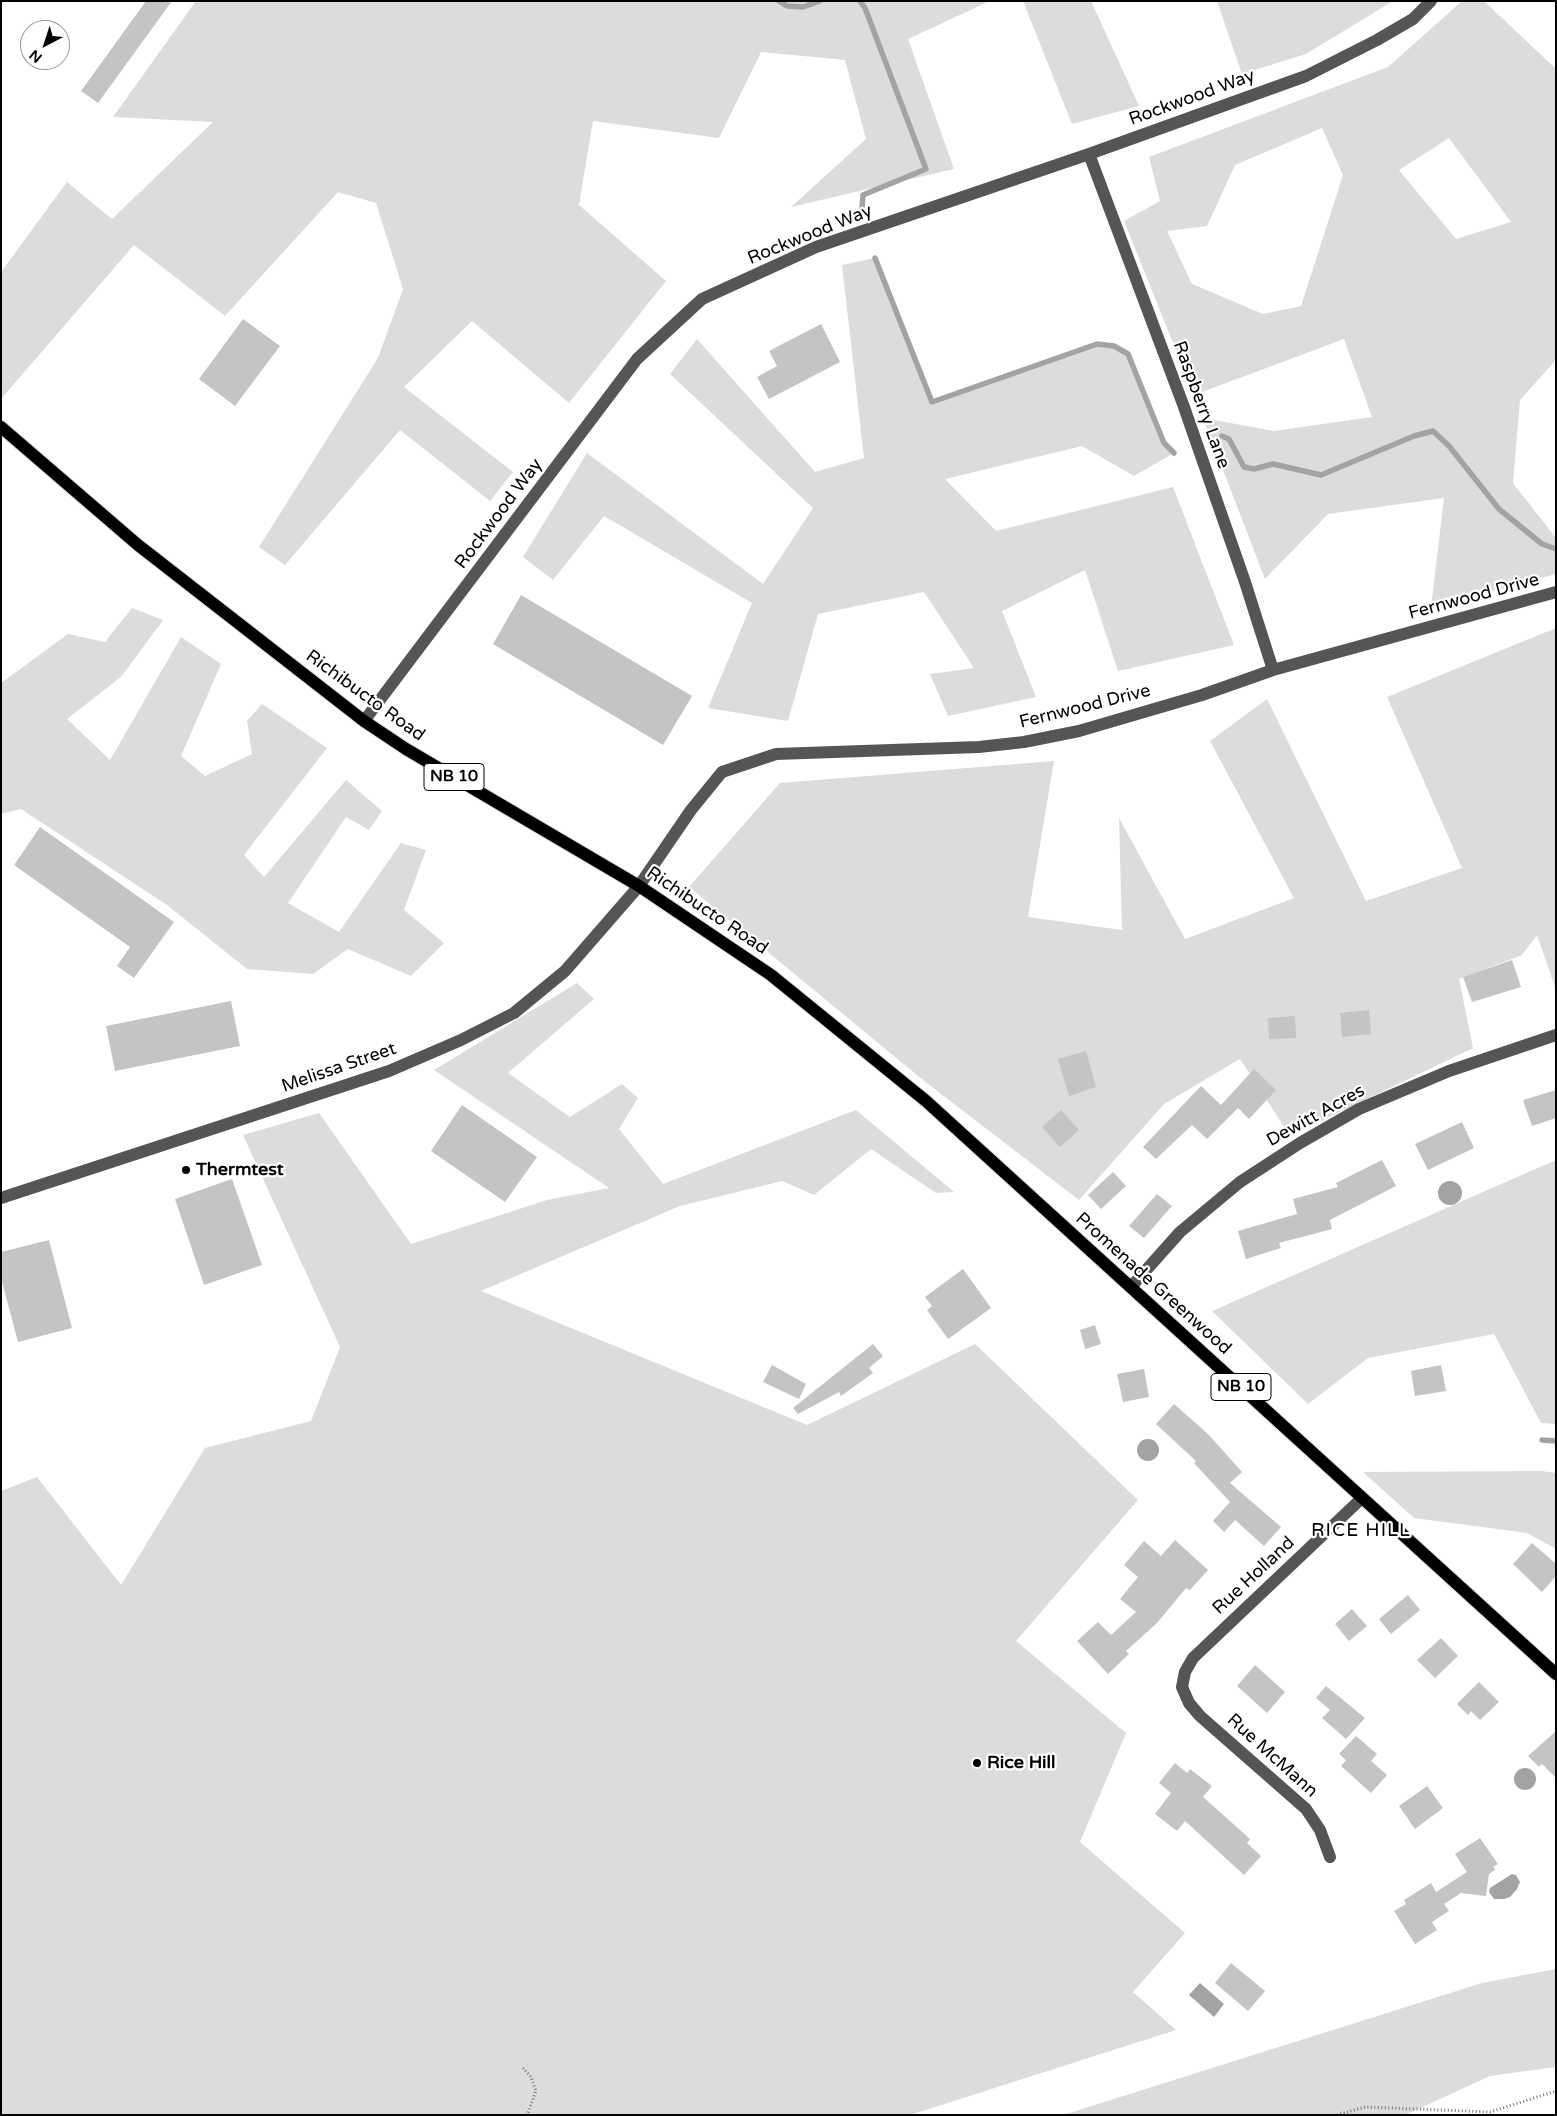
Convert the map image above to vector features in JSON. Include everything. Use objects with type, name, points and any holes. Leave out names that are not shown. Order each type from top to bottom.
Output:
[{"type":"main road","name":"Richibucto Road","points":[[1,426],[138,545],[364,721],[406,749],[639,886],[771,975],[926,1101]]},
{"type":"main road","name":"Promenade Greenwood","points":[[926,1101],[1556,1674]]},
{"type":"street","name":"Rockwood Way","points":[[364,721],[637,359],[702,299],[816,247],[1089,154],[1306,76],[1391,32],[1412,19],[1431,1]]},
{"type":"street","name":"Raspberry Lane","points":[[1089,154],[1184,407],[1245,582],[1273,670]]},
{"type":"street","name":"Fernwood Drive","points":[[639,886],[690,810],[722,772],[776,754],[979,747],[1024,742],[1079,731],[1202,695],[1273,670],[1556,592]]},
{"type":"street","name":"Melissa Street","points":[[1,1198],[389,1071],[461,1040],[514,1013],[565,971],[639,886]]},
{"type":"street","name":"Dewitt Acres","points":[[1131,1287],[1180,1232],[1240,1182],[1300,1143],[1360,1109],[1449,1071],[1556,1035]]},
{"type":"street","name":"Rue Holland","points":[[1182,1687],[1184,1672],[1193,1658],[1362,1498]]},
{"type":"street","name":"Rue McMann","points":[[1182,1687],[1189,1702],[1200,1716],[1306,1809],[1320,1830],[1330,1857]]},
{"type":"path","points":[[523,2068],[531,2077],[536,2091],[527,2115]]},
{"type":"path","points":[[1337,2115],[1364,2107],[1490,2112],[1556,2090]]},
{"type":"shaded area","points":[[196,1],[990,1],[908,39],[954,169],[791,207],[866,139],[845,60],[761,52],[719,138],[593,121],[579,205],[666,281],[569,403],[472,321],[404,387],[513,472],[490,501],[400,430],[285,565],[259,547],[378,358],[403,289],[376,203],[338,192],[225,316],[134,245],[1,399],[1,272],[67,182],[112,219],[213,122],[113,117]]},
{"type":"shaded area","points":[[1023,1],[1091,1],[1139,106],[1072,124]]},
{"type":"shaded area","points":[[1217,1],[1393,1],[1306,54],[1242,74]]},
{"type":"shaded area","points":[[1462,1],[1484,1],[1556,69],[1556,360],[1520,400],[1513,483],[1556,538],[1556,574],[1431,608],[1444,498],[1328,514],[1265,579],[1203,418],[1274,431],[1372,417],[1344,339],[1194,395],[1124,221],[1160,201],[1149,157],[1388,67]],"holes":[[[1322,128],[1343,175],[1301,306],[1263,314],[1192,284],[1167,231],[1207,226],[1235,165]],[[1449,138],[1511,222],[1456,239],[1399,170]]]},
{"type":"shaded area","points":[[875,258],[932,402],[1097,344],[1114,346],[1128,354],[1164,443],[1174,453],[1134,476],[1082,446],[945,479],[996,531],[1173,487],[1234,645],[1118,671],[1085,570],[1002,611],[1036,697],[948,716],[930,674],[974,668],[924,592],[818,614],[788,721],[708,708],[752,603],[604,516],[553,580],[523,557],[587,453],[763,584],[813,508],[670,374],[697,339],[815,472],[864,458],[842,265]]},
{"type":"shaded area","points":[[132,608],[163,620],[121,677],[67,719],[110,760],[181,637],[221,664],[181,756],[205,776],[252,754],[247,721],[262,704],[327,748],[244,855],[264,877],[346,780],[382,811],[369,830],[346,817],[288,903],[339,932],[401,843],[426,850],[404,910],[444,943],[411,976],[348,949],[313,974],[247,969],[167,905],[21,809],[1,814],[1,683],[68,634],[105,642]]},
{"type":"shaded area","points":[[1556,628],[1556,990],[1537,935],[1522,955],[1459,979],[1473,1048],[1290,1136],[1240,1059],[1164,1104],[1079,1200],[923,1080],[689,887],[780,783],[1054,761],[1028,917],[1122,930],[1119,818],[1185,939],[1294,898],[1210,741],[1267,699],[1366,901],[1462,868],[1387,697]]},
{"type":"shaded area","points":[[577,983],[594,999],[508,1073],[570,1117],[622,1084],[638,1098],[619,1129],[663,1184],[856,1110],[954,1192],[936,1193],[871,1149],[814,1195],[782,1181],[680,1206],[481,1291],[807,1425],[975,1344],[1138,1500],[1016,1641],[1126,1733],[1080,1842],[1185,1933],[1133,1992],[1176,2030],[910,2115],[1,2115],[1,1491],[37,1477],[121,1585],[205,1448],[311,1421],[340,1347],[243,1135],[319,1113],[411,1244],[547,1200],[609,1188],[434,1070]]},
{"type":"shaded area","points":[[1556,1160],[1556,1424],[1541,1423],[1494,1334],[1368,1358],[1308,1404],[1212,1311]]},
{"type":"shaded area","points":[[1450,1181],[1459,1184],[1462,1193],[1459,1202],[1450,1205],[1441,1202],[1438,1193],[1441,1184]]},
{"type":"shaded area","points":[[1148,1439],[1156,1442],[1159,1450],[1156,1458],[1148,1461],[1140,1458],[1137,1450],[1140,1442]]},
{"type":"shaded area","points":[[1541,1471],[1556,1473],[1556,1549],[1527,1533],[1414,1518],[1363,1472]]},
{"type":"shaded area","points":[[1525,1768],[1533,1771],[1536,1779],[1533,1787],[1525,1790],[1517,1787],[1514,1779],[1517,1771]]},
{"type":"shaded area","points":[[1512,1874],[1516,1875],[1520,1882],[1517,1889],[1510,1897],[1494,1899],[1489,1892],[1490,1888]]},
{"type":"shaded area","points":[[1556,1969],[1556,2067],[1490,2076],[1405,2115],[1063,2115],[1482,1983]]},
{"type":"shaded area","points":[[1200,1983],[1224,2004],[1214,2017],[1189,1995]]},
{"type":"building","points":[[146,1],[172,1],[98,103],[81,91]]},
{"type":"building","points":[[243,319],[280,346],[235,406],[199,379]]},
{"type":"building","points":[[821,324],[840,362],[769,399],[757,377],[777,366],[769,351]]},
{"type":"building","points":[[521,595],[692,696],[663,745],[493,644]]},
{"type":"building","points":[[40,827],[174,922],[134,978],[117,966],[130,947],[14,865]]},
{"type":"building","points":[[1512,960],[1521,987],[1472,1002],[1463,977]]},
{"type":"building","points":[[231,1001],[240,1046],[115,1071],[106,1026]]},
{"type":"building","points":[[1369,1010],[1371,1034],[1342,1037],[1340,1013]]},
{"type":"building","points":[[1295,1016],[1296,1038],[1269,1039],[1268,1018]]},
{"type":"building","points":[[1086,1051],[1096,1087],[1069,1096],[1058,1059]]},
{"type":"building","points":[[1254,1069],[1276,1090],[1249,1119],[1238,1108],[1207,1139],[1192,1125],[1156,1159],[1143,1147],[1201,1086],[1221,1105]]},
{"type":"building","points":[[1556,1090],[1556,1118],[1532,1126],[1523,1100]]},
{"type":"building","points":[[462,1105],[537,1157],[505,1202],[431,1151]]},
{"type":"building","points":[[1061,1110],[1079,1130],[1060,1147],[1042,1127]]},
{"type":"building","points":[[1462,1122],[1474,1148],[1428,1170],[1415,1144]]},
{"type":"building","points":[[1382,1160],[1396,1186],[1330,1220],[1332,1229],[1279,1243],[1281,1248],[1246,1259],[1238,1231],[1297,1214],[1293,1199],[1338,1187],[1336,1183]]},
{"type":"building","points":[[1113,1172],[1126,1186],[1101,1209],[1088,1195]]},
{"type":"building","points":[[232,1179],[262,1265],[204,1285],[175,1199]]},
{"type":"building","points":[[1157,1194],[1172,1206],[1144,1238],[1129,1226]]},
{"type":"building","points":[[49,1240],[72,1328],[18,1342],[1,1278],[1,1252]]},
{"type":"building","points":[[963,1269],[991,1308],[948,1339],[927,1310],[932,1306],[925,1297]]},
{"type":"building","points":[[1095,1325],[1101,1344],[1085,1349],[1080,1330]]},
{"type":"building","points":[[873,1344],[883,1356],[869,1368],[873,1373],[841,1396],[839,1392],[798,1414],[793,1408]]},
{"type":"building","points":[[772,1365],[806,1384],[799,1399],[763,1382]]},
{"type":"building","points":[[1441,1365],[1446,1391],[1415,1396],[1411,1371]]},
{"type":"building","points":[[1144,1369],[1149,1397],[1123,1402],[1117,1374]]},
{"type":"building","points":[[1174,1404],[1208,1434],[1242,1472],[1230,1483],[1281,1527],[1264,1546],[1235,1520],[1224,1532],[1213,1521],[1230,1502],[1194,1463],[1196,1461],[1156,1424]]},
{"type":"building","points":[[1175,1540],[1208,1570],[1190,1590],[1186,1588],[1157,1623],[1126,1651],[1129,1654],[1108,1674],[1077,1641],[1098,1622],[1111,1635],[1136,1612],[1120,1599],[1138,1577],[1124,1565],[1144,1541],[1161,1556]]},
{"type":"building","points":[[1532,1543],[1556,1564],[1556,1576],[1542,1592],[1513,1564]]},
{"type":"building","points":[[1408,1595],[1420,1610],[1391,1634],[1379,1619]]},
{"type":"building","points":[[1352,1609],[1367,1626],[1349,1641],[1335,1624]]},
{"type":"building","points":[[1441,1638],[1458,1656],[1435,1678],[1417,1660]]},
{"type":"building","points":[[1255,1665],[1285,1692],[1267,1713],[1237,1686]]},
{"type":"building","points":[[1479,1682],[1499,1702],[1480,1720],[1471,1711],[1468,1715],[1457,1704]]},
{"type":"building","points":[[1326,1686],[1365,1718],[1346,1739],[1322,1718],[1330,1710],[1316,1698]]},
{"type":"building","points":[[1556,1731],[1556,1778],[1542,1764],[1539,1767],[1528,1756]]},
{"type":"building","points":[[1356,1736],[1377,1754],[1371,1761],[1387,1775],[1371,1793],[1341,1766],[1346,1760],[1339,1754]]},
{"type":"building","points":[[1175,1763],[1187,1773],[1190,1769],[1212,1786],[1203,1797],[1250,1839],[1247,1843],[1261,1856],[1244,1875],[1185,1821],[1177,1831],[1155,1814],[1171,1793],[1159,1783]]},
{"type":"building","points":[[1427,1786],[1443,1808],[1415,1829],[1399,1806]]},
{"type":"building","points":[[1480,1838],[1498,1864],[1493,1867],[1495,1870],[1489,1874],[1486,1896],[1461,1893],[1444,1904],[1449,1911],[1432,1922],[1437,1930],[1415,1944],[1394,1911],[1406,1904],[1404,1900],[1431,1883],[1436,1892],[1467,1872],[1455,1854]]},
{"type":"building","points":[[1231,1963],[1265,1991],[1248,2011],[1215,1983]]},
{"type":"waterway","points":[[779,1],[787,6],[803,7],[820,1]]},
{"type":"waterway","points":[[860,1],[865,8],[926,169],[863,195],[862,208]]},
{"type":"waterway","points":[[875,258],[932,402],[1097,344],[1114,346],[1128,354],[1164,443],[1174,453]]},
{"type":"waterway","points":[[1222,436],[1229,439],[1244,467],[1254,469],[1273,464],[1321,475],[1414,436],[1433,431],[1449,446],[1499,509],[1542,544],[1556,549]]},
{"type":"waterway","points":[[1542,1440],[1556,1441]]},
{"type":"place","name":"Thermtest","points":[[186,1170]]},
{"type":"place","name":"Rice Hill","points":[[977,1763]]},
{"type":"district","name":"RICE HILL","points":[[1361,1531]]}]
